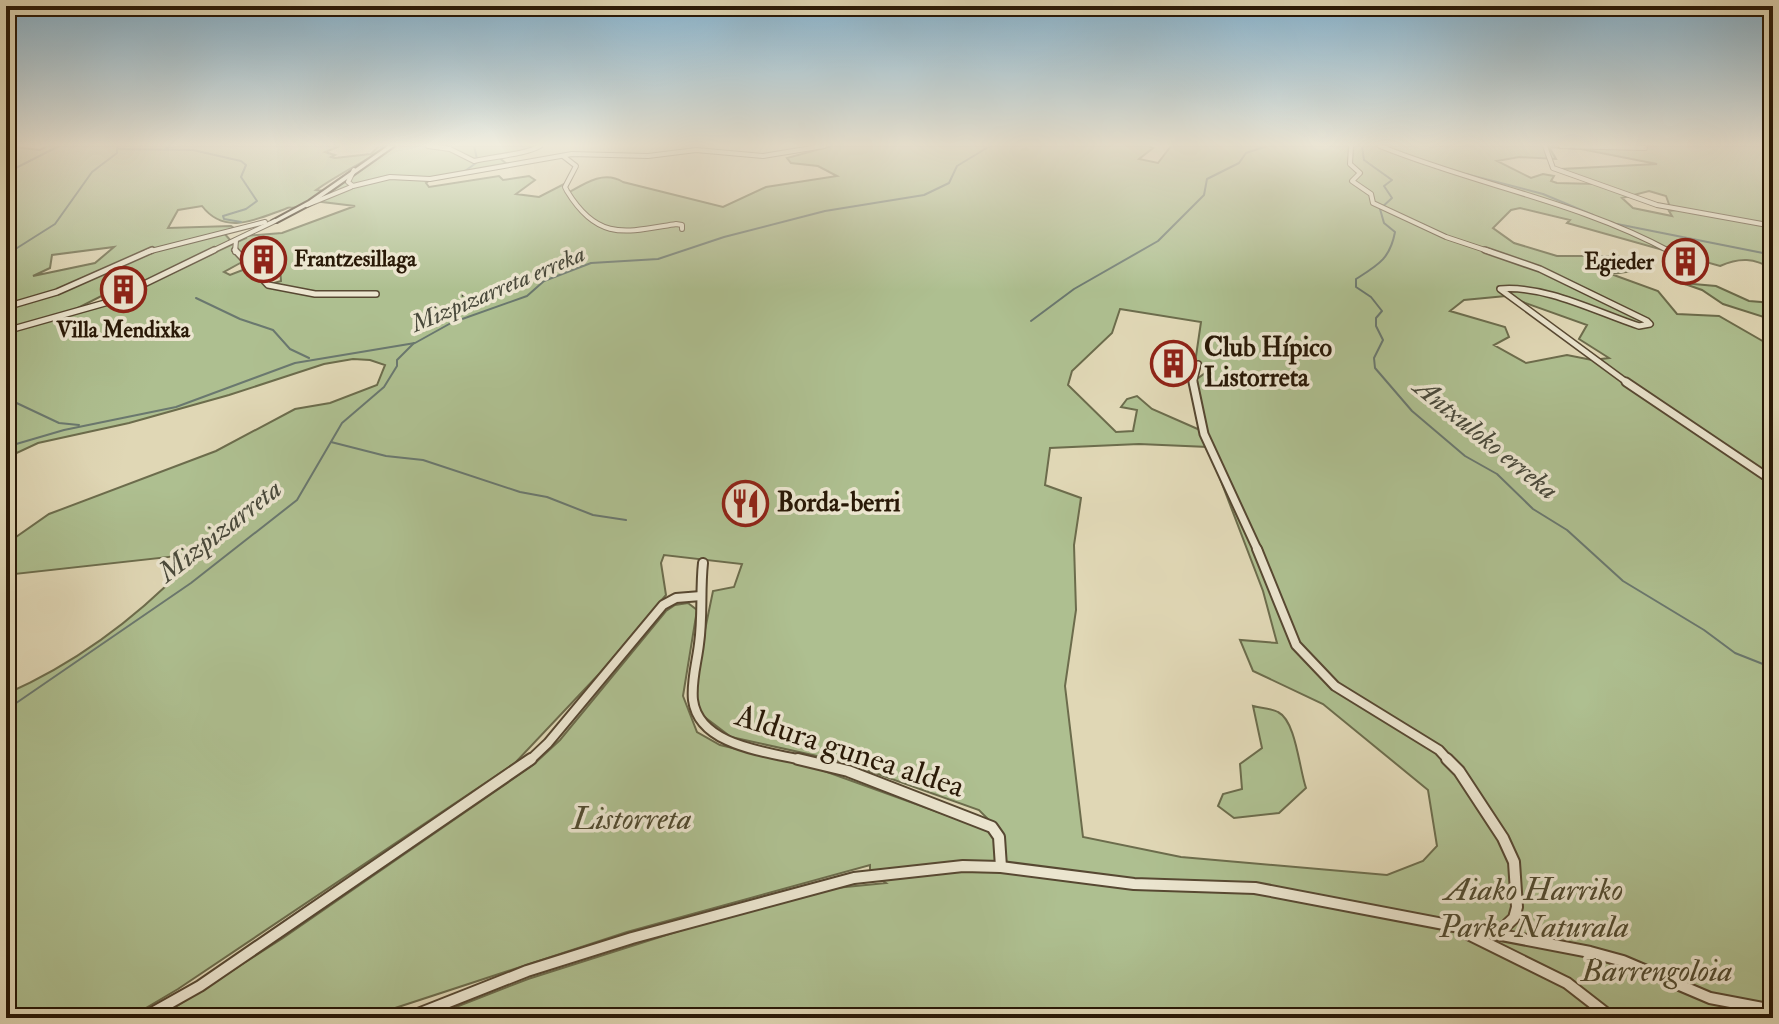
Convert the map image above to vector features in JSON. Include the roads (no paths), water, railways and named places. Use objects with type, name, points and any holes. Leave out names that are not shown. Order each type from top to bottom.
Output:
[{"type":"street","points":[[302,207],[321,194]]},
{"type":"street","points":[[6,331],[105,303],[330,194]]},
{"type":"street","points":[[568,194],[606,230],[621,233],[676,224],[682,225],[682,229]]},
{"type":"street","points":[[1371,194],[1373,203],[1446,237],[1540,269],[1647,321],[1650,324],[1639,326],[1541,294],[1509,287],[1500,289],[1587,356],[1773,481]]},
{"type":"street","points":[[1529,194],[1649,240],[1680,257]]},
{"type":"street","points":[[1626,194],[1675,209],[1773,226]]},
{"type":"street","points":[[6,307],[70,287],[155,249],[275,221]]},
{"type":"street","points":[[236,240],[235,252],[257,270],[262,281],[268,285],[315,294],[376,294]]},
{"type":"street","points":[[1198,364],[1193,383],[1204,434],[1275,588],[1296,645],[1335,686],[1439,750],[1459,771],[1503,838],[1514,862],[1517,907],[1514,918],[1497,934]]},
{"type":"street","name":"Aldura gunea aldea","points":[[703,563],[699,641],[691,694],[700,719],[714,734],[730,742],[848,771],[980,821],[992,827],[999,837],[1001,867]]},
{"type":"street","points":[[143,1018],[200,986],[523,766],[548,743],[663,605],[676,598],[701,596]]},
{"type":"street","points":[[408,1018],[527,971],[632,938],[854,878],[963,866],[1001,867],[1134,884],[1255,888],[1590,952],[1623,961],[1710,998],[1773,1010]]},
{"type":"street","points":[[1455,928],[1567,983],[1612,1018]]},
{"type":"waterway","points":[[6,255],[55,224],[76,194]]},
{"type":"waterway","points":[[241,222],[224,219],[223,216],[246,209],[257,201],[252,194]]},
{"type":"waterway","name":"Mizpizarreta erreka","points":[[414,343],[451,323],[527,296],[544,281],[591,263],[658,259],[724,237],[825,211],[927,194]]},
{"type":"waterway","points":[[1031,321],[1074,289],[1158,241],[1204,194]]},
{"type":"waterway","name":"Antxuloko erreka","points":[[1389,194],[1392,198],[1380,209],[1384,223],[1395,232],[1390,249],[1371,270],[1356,279],[1356,287],[1371,297],[1382,311],[1376,318],[1376,326],[1383,340],[1374,358],[1375,368],[1412,411],[1465,456],[1497,474],[1533,509],[1567,530],[1623,581],[1704,630],[1735,653],[1773,668]]},
{"type":"waterway","points":[[1542,194],[1593,215]]},
{"type":"waterway","points":[[1617,224],[1773,255]]},
{"type":"waterway","points":[[196,298],[240,319],[273,330],[290,349],[309,358]]},
{"type":"waterway","name":"Mizpizarreta erreka","points":[[6,447],[64,430],[176,407],[295,363],[414,343]]},
{"type":"waterway","name":"Mizpizarreta","points":[[6,710],[191,583],[297,500],[342,423],[384,387],[397,366],[397,360],[414,343]]},
{"type":"waterway","points":[[6,398],[59,423],[79,425]]},
{"type":"waterway","points":[[331,442],[386,456],[423,460],[520,492],[547,497],[593,515],[626,520]]},
{"type":"place","name":"Frantzesillaga","points":[[263,259]]},
{"type":"place","name":"Egieder","points":[[1685,262]]},
{"type":"place","name":"Villa Mendixka","points":[[123,289]]},
{"type":"place","name":"Club Hípico Listorreta","points":[[1173,363]]},
{"type":"place","name":"Borda-berri","points":[[746,503]]},
{"type":"park label","name":"Listorreta","points":[[632,819]]},
{"type":"park label","name":"Aiako Harriko Parke Naturala","points":[[1534,908]]},
{"type":"park label","name":"Barrengoloia","points":[[1657,971]]}]
